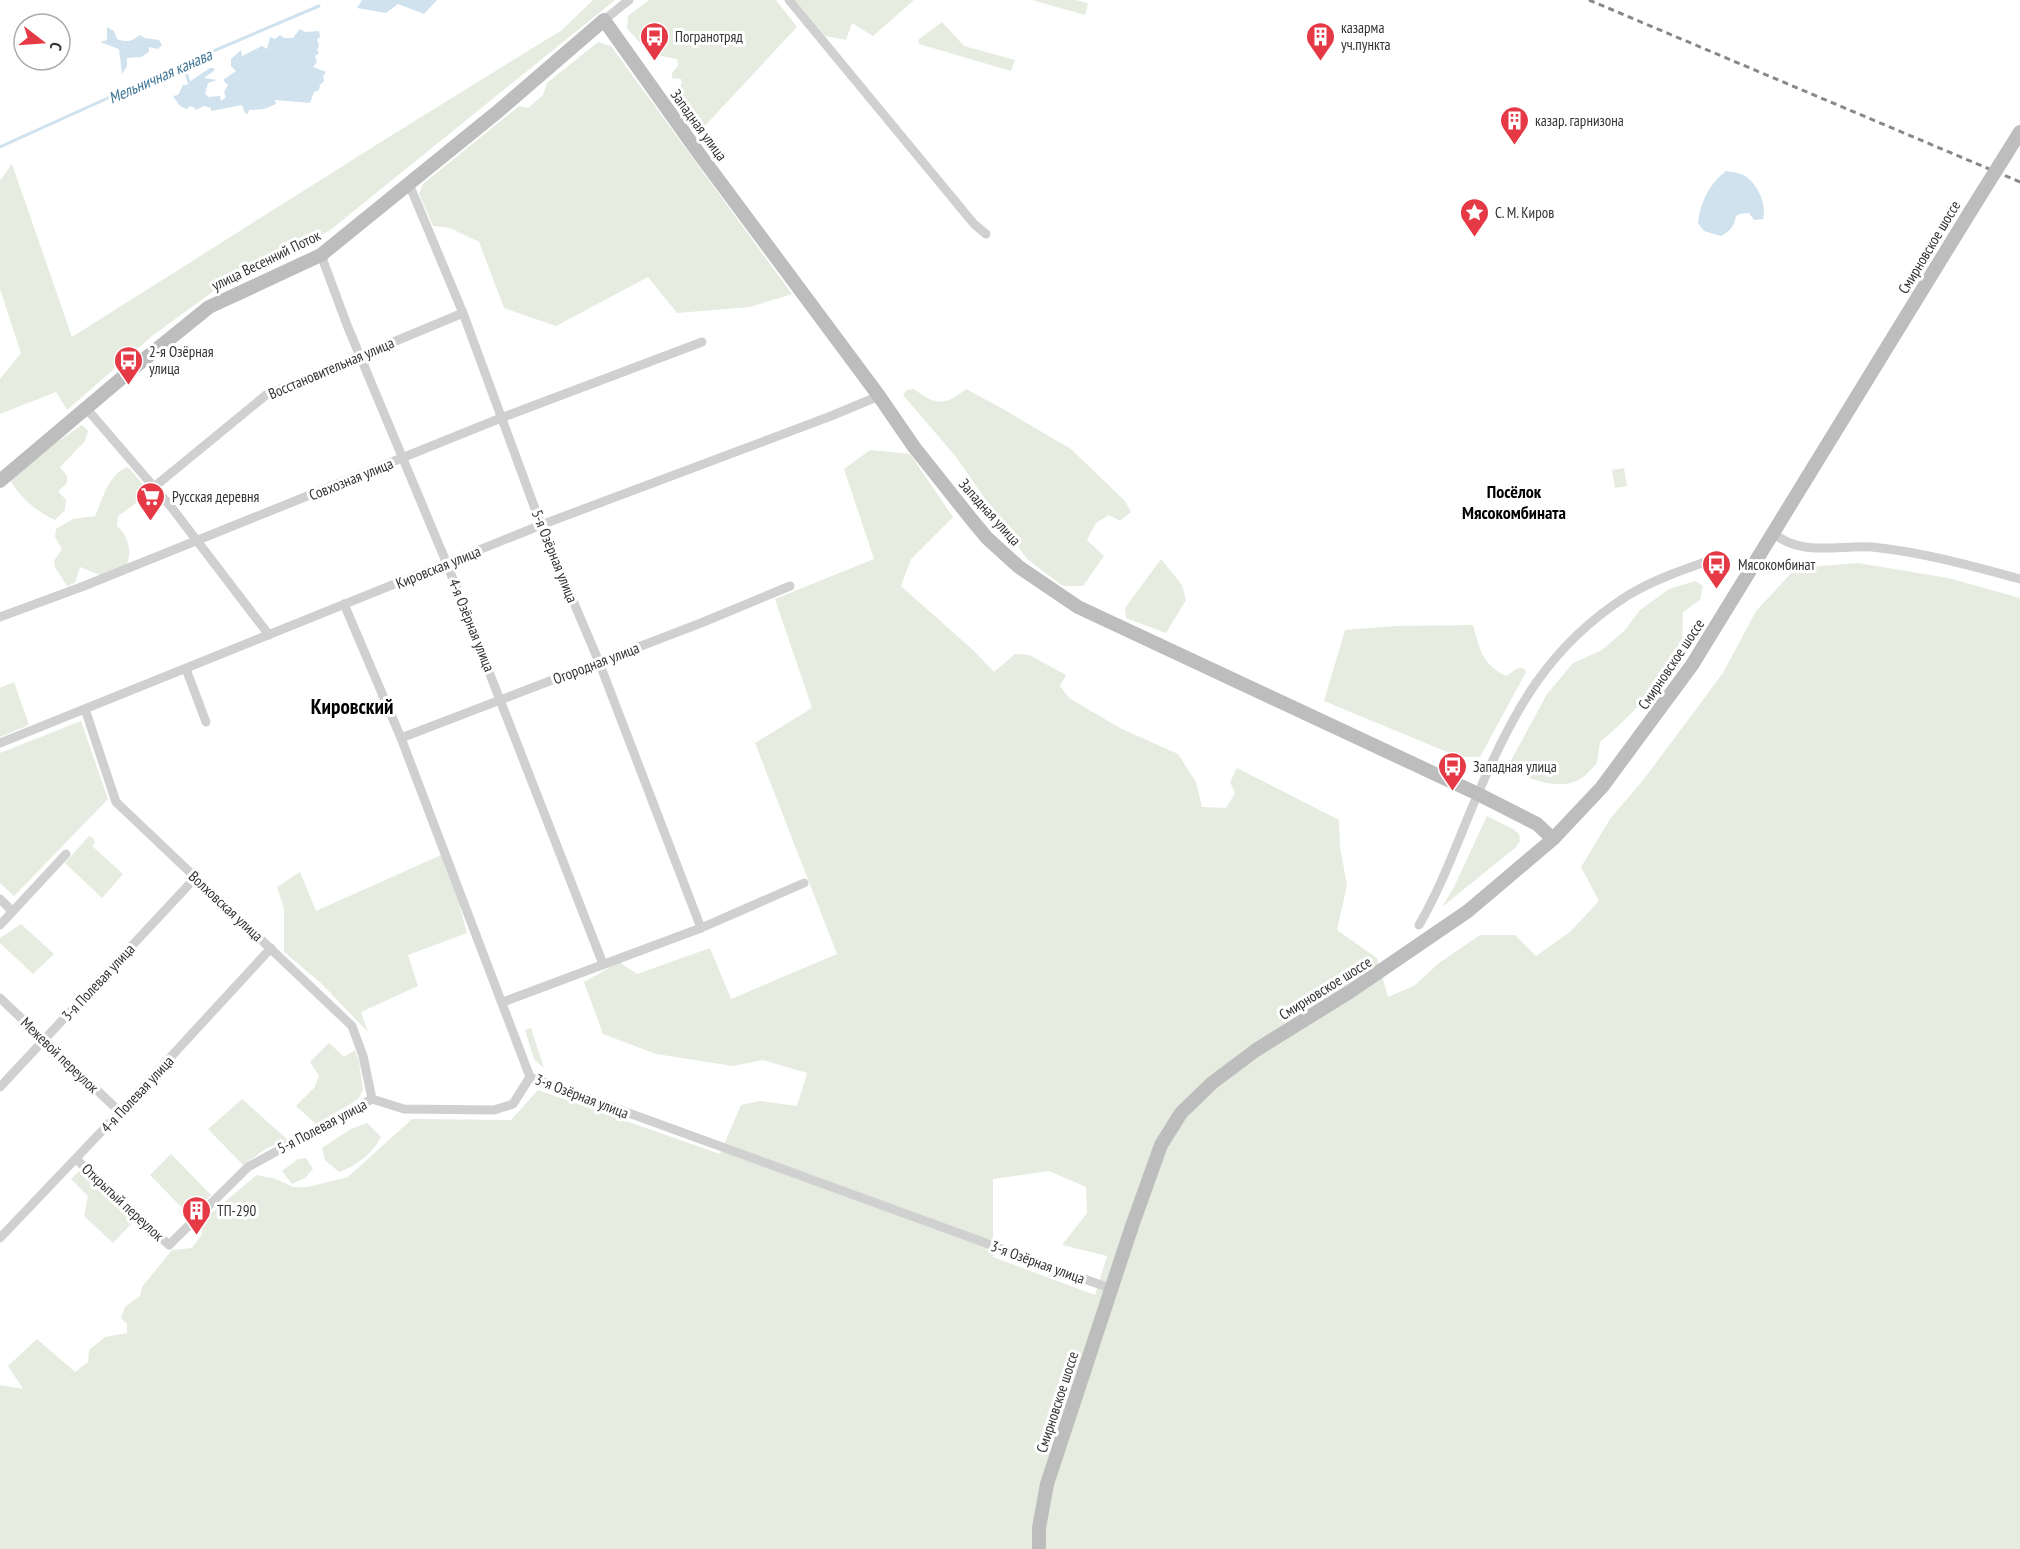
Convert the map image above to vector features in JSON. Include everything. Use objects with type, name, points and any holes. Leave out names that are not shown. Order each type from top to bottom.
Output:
[{"type":"street","name":"улица Весенний Поток","points":[[0,481],[209,307],[321,255],[496,113],[629,0]]},
{"type":"street","points":[[789,0],[974,224],[987,234]]},
{"type":"street","name":"Западная улица","points":[[604,20],[914,447],[987,538],[1038,582],[1078,607],[1478,794],[1537,824],[1553,839]]},
{"type":"street","name":"Смирновское шоссе","points":[[1039,1549],[1039,1528],[1047,1484],[1161,1145],[1181,1113],[1212,1083],[1256,1050],[1351,991],[1468,911],[1553,839],[1602,787],[1692,665],[2020,132]]},
{"type":"street","name":"5-я Озёрная улица","points":[[409,184],[463,313],[541,525],[599,662],[701,928]]},
{"type":"street","name":"4-я Озёрная улица","points":[[321,255],[347,325],[447,564],[603,964]]},
{"type":"street","name":"Восстановительная улица","points":[[154,487],[266,394],[463,313]]},
{"type":"street","name":"Совхозная улица","points":[[0,617],[84,586],[501,418],[702,342]]},
{"type":"street","name":"Кировская улица","points":[[0,743],[541,525],[879,396]]},
{"type":"street","points":[[86,408],[197,540],[269,635]]},
{"type":"street","points":[[1774,534],[1789,543],[1807,547],[1888,549],[2020,579]]},
{"type":"street","points":[[1419,925],[1438,892],[1478,794],[1514,716],[1542,672],[1574,637],[1627,597],[1646,586],[1711,560]]},
{"type":"street","name":"Огородная улица","points":[[401,738],[701,623],[790,586]]},
{"type":"street","name":"3-я Озёрная улица","points":[[344,604],[401,738],[530,1077],[1112,1289]]},
{"type":"street","points":[[186,669],[206,722]]},
{"type":"street","name":"Волховская улица","points":[[85,709],[116,802],[352,1026],[363,1056],[372,1099]]},
{"type":"street","points":[[0,925],[66,854]]},
{"type":"street","name":"3-я Полевая улица","points":[[0,1087],[196,877]]},
{"type":"street","points":[[503,1002],[701,928],[804,883]]},
{"type":"street","points":[[0,899],[12,911]]},
{"type":"street","name":"4-я Полевая улица","points":[[0,1238],[120,1113],[271,948]]},
{"type":"street","name":"Межевой переулок","points":[[0,998],[120,1113]]},
{"type":"street","name":"5-я Полевая улица","points":[[169,1245],[248,1167],[372,1099],[404,1109],[494,1110],[513,1104],[530,1077]]},
{"type":"street","name":"Открытый переулок","points":[[76,1159],[169,1245]]},
{"type":"shaded area","points":[[593,0],[615,0],[329,231],[233,277],[152,336],[67,410],[56,392],[0,414],[0,379],[21,353],[0,289],[0,181],[12,164],[72,337],[562,30]]},
{"type":"shaded area","points":[[649,0],[776,0],[797,27],[700,131],[677,92],[682,83],[681,79],[672,78],[672,73],[678,66],[677,59],[650,54],[627,28],[628,16]]},
{"type":"shaded area","points":[[795,0],[914,0],[873,36],[852,23],[846,40],[825,36]]},
{"type":"shaded area","points":[[1032,0],[1076,0],[1088,3],[1085,15]]},
{"type":"shaded area","points":[[942,22],[964,46],[1015,60],[1011,71],[919,44],[918,40]]},
{"type":"shaded area","points":[[598,42],[611,46],[792,294],[750,307],[677,313],[648,277],[556,326],[504,308],[479,242],[450,228],[433,226],[419,194],[423,184],[519,106],[528,108],[543,95],[547,83]]},
{"type":"shaded area","points":[[914,389],[940,402],[952,399],[966,389],[1071,449],[1125,501],[1131,512],[1120,521],[1109,515],[1096,523],[1087,540],[1104,556],[1083,586],[1063,586],[1027,559],[956,457],[903,395],[907,390]]},
{"type":"shaded area","points":[[82,425],[88,431],[85,441],[60,467],[67,476],[67,483],[58,491],[66,500],[65,510],[55,520],[30,504],[11,481],[50,447]]},
{"type":"shaded area","points":[[870,450],[910,454],[953,517],[911,559],[901,586],[973,650],[994,672],[1015,654],[1029,655],[1066,675],[1060,686],[1069,698],[1120,728],[1178,754],[1196,782],[1202,807],[1226,808],[1235,793],[1230,782],[1237,768],[1339,820],[1340,847],[1347,885],[1337,930],[1377,958],[1388,997],[1414,986],[1439,963],[1480,935],[1515,935],[1536,956],[1570,932],[1599,901],[1581,867],[1610,819],[1644,779],[1723,673],[1756,611],[1796,568],[1858,563],[1948,578],[2020,598],[2020,1549],[0,1549],[0,1385],[23,1389],[8,1366],[37,1339],[75,1372],[88,1362],[89,1350],[105,1337],[127,1333],[127,1324],[121,1318],[125,1307],[140,1296],[142,1287],[172,1250],[192,1248],[202,1234],[201,1225],[209,1215],[257,1175],[276,1179],[293,1187],[308,1187],[348,1177],[412,1119],[511,1120],[538,1090],[720,1154],[741,1105],[760,1101],[797,1106],[807,1073],[763,1060],[733,1066],[656,1054],[603,1034],[584,982],[619,962],[637,974],[710,948],[731,999],[837,954],[755,743],[812,708],[775,599],[874,559],[844,469]],"holes":[[[1049,1171],[1086,1187],[1087,1213],[1062,1245],[1107,1256],[1095,1295],[993,1257],[993,1179]]]},
{"type":"shaded area","points":[[128,467],[145,487],[143,498],[118,516],[117,526],[124,534],[129,548],[127,564],[100,575],[80,567],[75,583],[67,586],[55,567],[54,561],[62,549],[55,537],[56,529],[73,519],[95,516],[111,481],[121,470]]},
{"type":"shaded area","points":[[1624,468],[1627,486],[1615,488],[1612,470]]},
{"type":"shaded area","points":[[1161,559],[1182,585],[1186,600],[1166,633],[1126,618],[1125,608]]},
{"type":"shaded area","points":[[1695,581],[1703,586],[1700,600],[1683,612],[1682,641],[1679,650],[1664,675],[1644,700],[1600,742],[1597,763],[1587,774],[1572,783],[1553,784],[1523,776],[1507,768],[1547,694],[1573,663],[1602,650],[1625,630],[1640,610],[1669,589]]},
{"type":"shaded area","points":[[1473,625],[1480,649],[1492,666],[1506,676],[1518,668],[1523,668],[1526,672],[1480,757],[1459,757],[1324,701],[1345,630],[1395,626]]},
{"type":"shaded area","points":[[14,682],[29,725],[0,737],[0,688]]},
{"type":"shaded area","points":[[81,721],[108,799],[14,896],[0,883],[0,753]]},
{"type":"shaded area","points":[[1487,816],[1513,829],[1519,834],[1520,841],[1516,847],[1442,907],[1454,887]]},
{"type":"shaded area","points":[[89,836],[95,842],[92,846],[123,874],[102,898],[65,863]]},
{"type":"shaded area","points":[[441,855],[458,900],[467,933],[408,955],[418,986],[361,1012],[368,1032],[321,983],[284,952],[284,909],[277,887],[300,872],[316,911]]},
{"type":"shaded area","points":[[21,924],[54,954],[33,974],[0,943],[0,938]]},
{"type":"shaded area","points":[[531,1028],[544,1068],[534,1059],[525,1030]]},
{"type":"shaded area","points":[[329,1043],[344,1057],[355,1050],[363,1090],[358,1099],[316,1124],[296,1106],[314,1088],[319,1076],[310,1062]]},
{"type":"shaded area","points":[[242,1099],[288,1140],[267,1148],[243,1165],[208,1129]]},
{"type":"shaded area","points":[[367,1123],[381,1137],[363,1159],[339,1172],[325,1160],[322,1148],[351,1129]]},
{"type":"shaded area","points":[[171,1154],[211,1195],[190,1216],[150,1175]]},
{"type":"shaded area","points":[[306,1158],[313,1169],[305,1178],[292,1184],[282,1171],[298,1159]]},
{"type":"shaded area","points":[[79,1171],[84,1172],[130,1216],[133,1222],[113,1243],[84,1216],[88,1196],[71,1179]]},
{"type":"water","points":[[362,0],[437,0],[424,14],[398,4],[386,13],[357,8]]},
{"type":"water","points":[[107,27],[114,31],[117,39],[130,41],[140,35],[159,40],[162,45],[158,49],[149,47],[149,52],[141,57],[127,58],[127,66],[122,74],[119,49],[100,42],[107,40]]},
{"type":"water","points":[[300,29],[305,32],[319,31],[317,50],[319,53],[315,56],[317,62],[313,67],[326,72],[323,76],[324,81],[319,90],[314,92],[310,103],[275,100],[276,104],[264,109],[249,110],[248,114],[245,113],[242,105],[211,111],[211,108],[204,106],[196,110],[190,106],[187,109],[180,106],[173,96],[178,95],[183,85],[187,85],[210,68],[214,68],[215,70],[204,78],[217,80],[208,83],[205,94],[209,97],[220,96],[221,101],[226,97],[224,92],[228,85],[223,80],[236,71],[231,66],[231,59],[241,50],[242,56],[262,46],[267,49],[270,37],[275,39],[280,35],[284,38],[293,38]]},
{"type":"water","points":[[1726,171],[1741,174],[1753,183],[1759,192],[1764,214],[1763,219],[1754,220],[1749,213],[1736,216],[1731,228],[1721,236],[1704,231],[1698,223],[1707,194],[1715,181]]},
{"type":"waterway","name":"Мельничная канава","points":[[0,147],[183,64],[319,6]]},
{"type":"waterway","points":[[183,64],[189,82]]},
{"type":"railway","points":[[1589,0],[2020,182]]},
{"type":"place","name":"Погранотряд","points":[[654,62]]},
{"type":"place","name":"казарма уч.пункта","points":[[1320,62]]},
{"type":"place","name":"казар. гарнизона","points":[[1514,146]]},
{"type":"place","name":"С. М. Киров","points":[[1474,238]]},
{"type":"place","name":"2-я Озёрная улица","points":[[128,386]]},
{"type":"place","name":"Русская деревня","points":[[151,522]]},
{"type":"place","name":"Мясокомбинат","points":[[1717,590]]},
{"type":"place","name":"Западная улица","points":[[1452,792]]},
{"type":"place","name":"ТП-290","points":[[196,1236]]},
{"type":"district","name":"Посёлок Мясокомбината","points":[[1514,501]]},
{"type":"district","name":"Кировский","points":[[352,706]]}]
